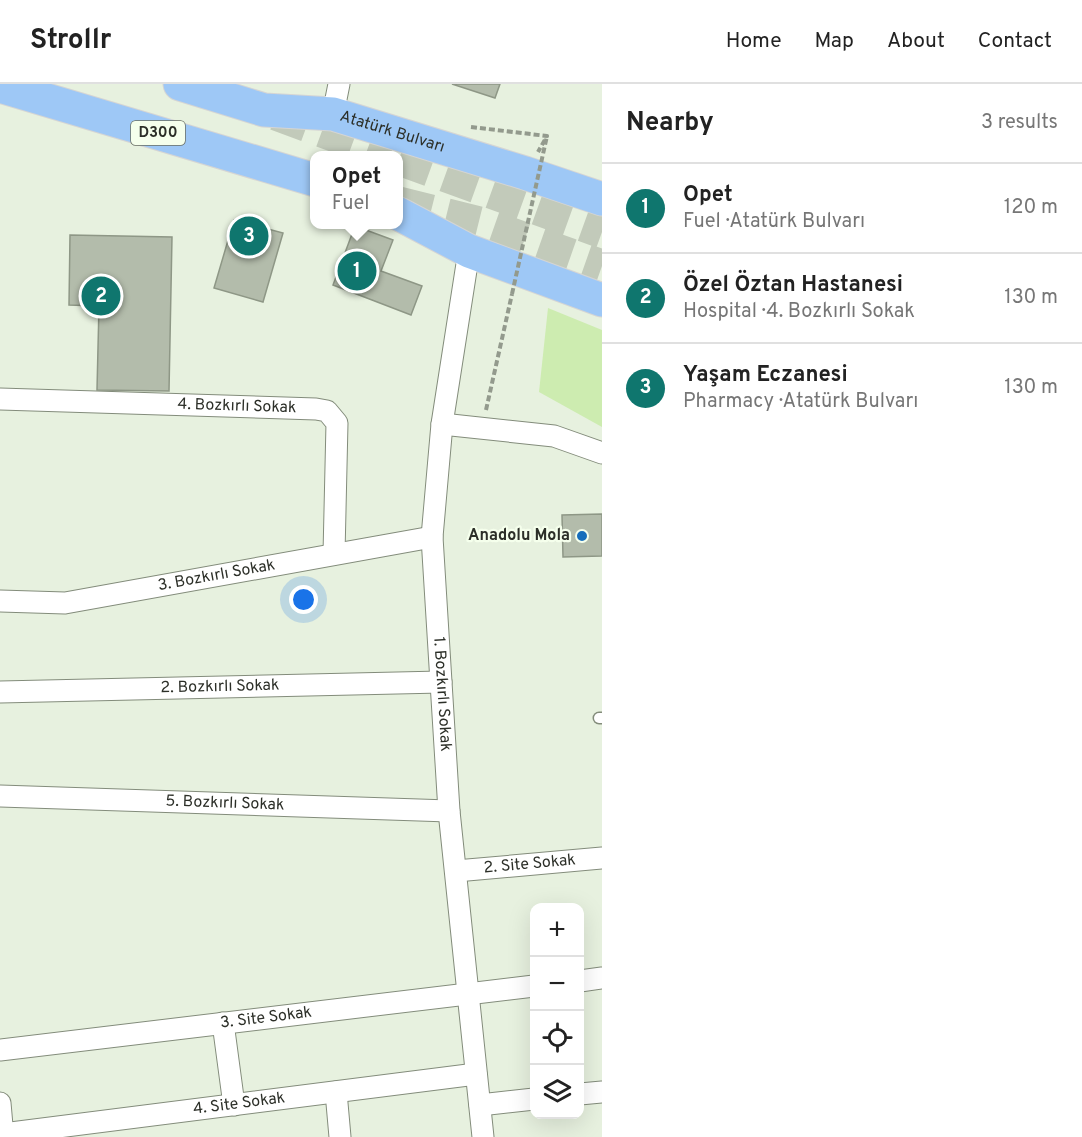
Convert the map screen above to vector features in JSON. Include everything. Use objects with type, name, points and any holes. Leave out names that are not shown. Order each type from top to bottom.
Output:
[{"type":"highway","name":"Atatürk Bulvarı","points":[[180,84],[264,110],[336,99],[525,173],[602,199]]},
{"type":"highway","name":"D300","points":[[0,86],[310,179]]},
{"type":"highway","points":[[403,216],[469,251],[602,300]]},
{"type":"street","name":"1. Bozkırlı Sokak","points":[[469,251],[442,424],[432,537],[449,811],[483,1137]]},
{"type":"street","name":"4. Bozkırlı Sokak","points":[[0,399],[327,411],[337,423],[334,554]]},
{"type":"street","points":[[442,424],[554,436],[602,453]]},
{"type":"street","name":"3. Bozkırlı Sokak","points":[[0,601],[65,603],[432,537]]},
{"type":"street","name":"2. Bozkırlı Sokak","points":[[0,692],[441,682]]},
{"type":"street","name":"5. Bozkırlı Sokak","points":[[0,796],[449,811]]},
{"type":"street","name":"2. Site Sokak","points":[[456,871],[602,858]]},
{"type":"street","points":[[584,980],[602,978]]},
{"type":"street","name":"3. Site Sokak","points":[[0,1050],[530,986]]},
{"type":"street","points":[[223,1023],[234,1105]]},
{"type":"street","name":"4. Site Sokak","points":[[3,1136],[121,1128],[234,1105],[476,1074]]},
{"type":"street","points":[[336,1092],[340,1137]]},
{"type":"street","points":[[584,1094],[602,1092]]},
{"type":"street","points":[[480,1105],[530,1099]]},
{"type":"street","points":[[0,1103],[3,1136]]},
{"type":"path","points":[[471,127],[547,136],[512,294],[509,321],[482,428]]},
{"type":"green space","points":[[548,308],[602,330],[602,427],[539,392]]},
{"type":"building","points":[[452,84],[500,84],[495,98]]},
{"type":"building","points":[[234,220],[283,233],[263,302],[214,288]]},
{"type":"building","points":[[354,229],[363,229],[393,240],[381,271],[422,286],[411,315],[333,285]]},
{"type":"building","points":[[70,235],[172,237],[169,391],[97,390],[99,306],[69,305]]},
{"type":"building","name":"Anadolu Mola","points":[[602,514],[602,556],[563,557],[562,515]]},
{"type":"tunnel","points":[[276,114],[376,151]]},
{"type":"tunnel","points":[[403,160],[602,232]]},
{"type":"tunnel","points":[[403,204],[480,223],[602,266]]},
{"type":"place","name":"Yaşam Eczanesi","points":[[249,236]]},
{"type":"place","name":"Opet","points":[[357,271]]},
{"type":"place","name":"Özel Öztan Hastanesi","points":[[101,296]]},
{"type":"place","name":"Anadolu Mola","points":[[582,536]]}]
